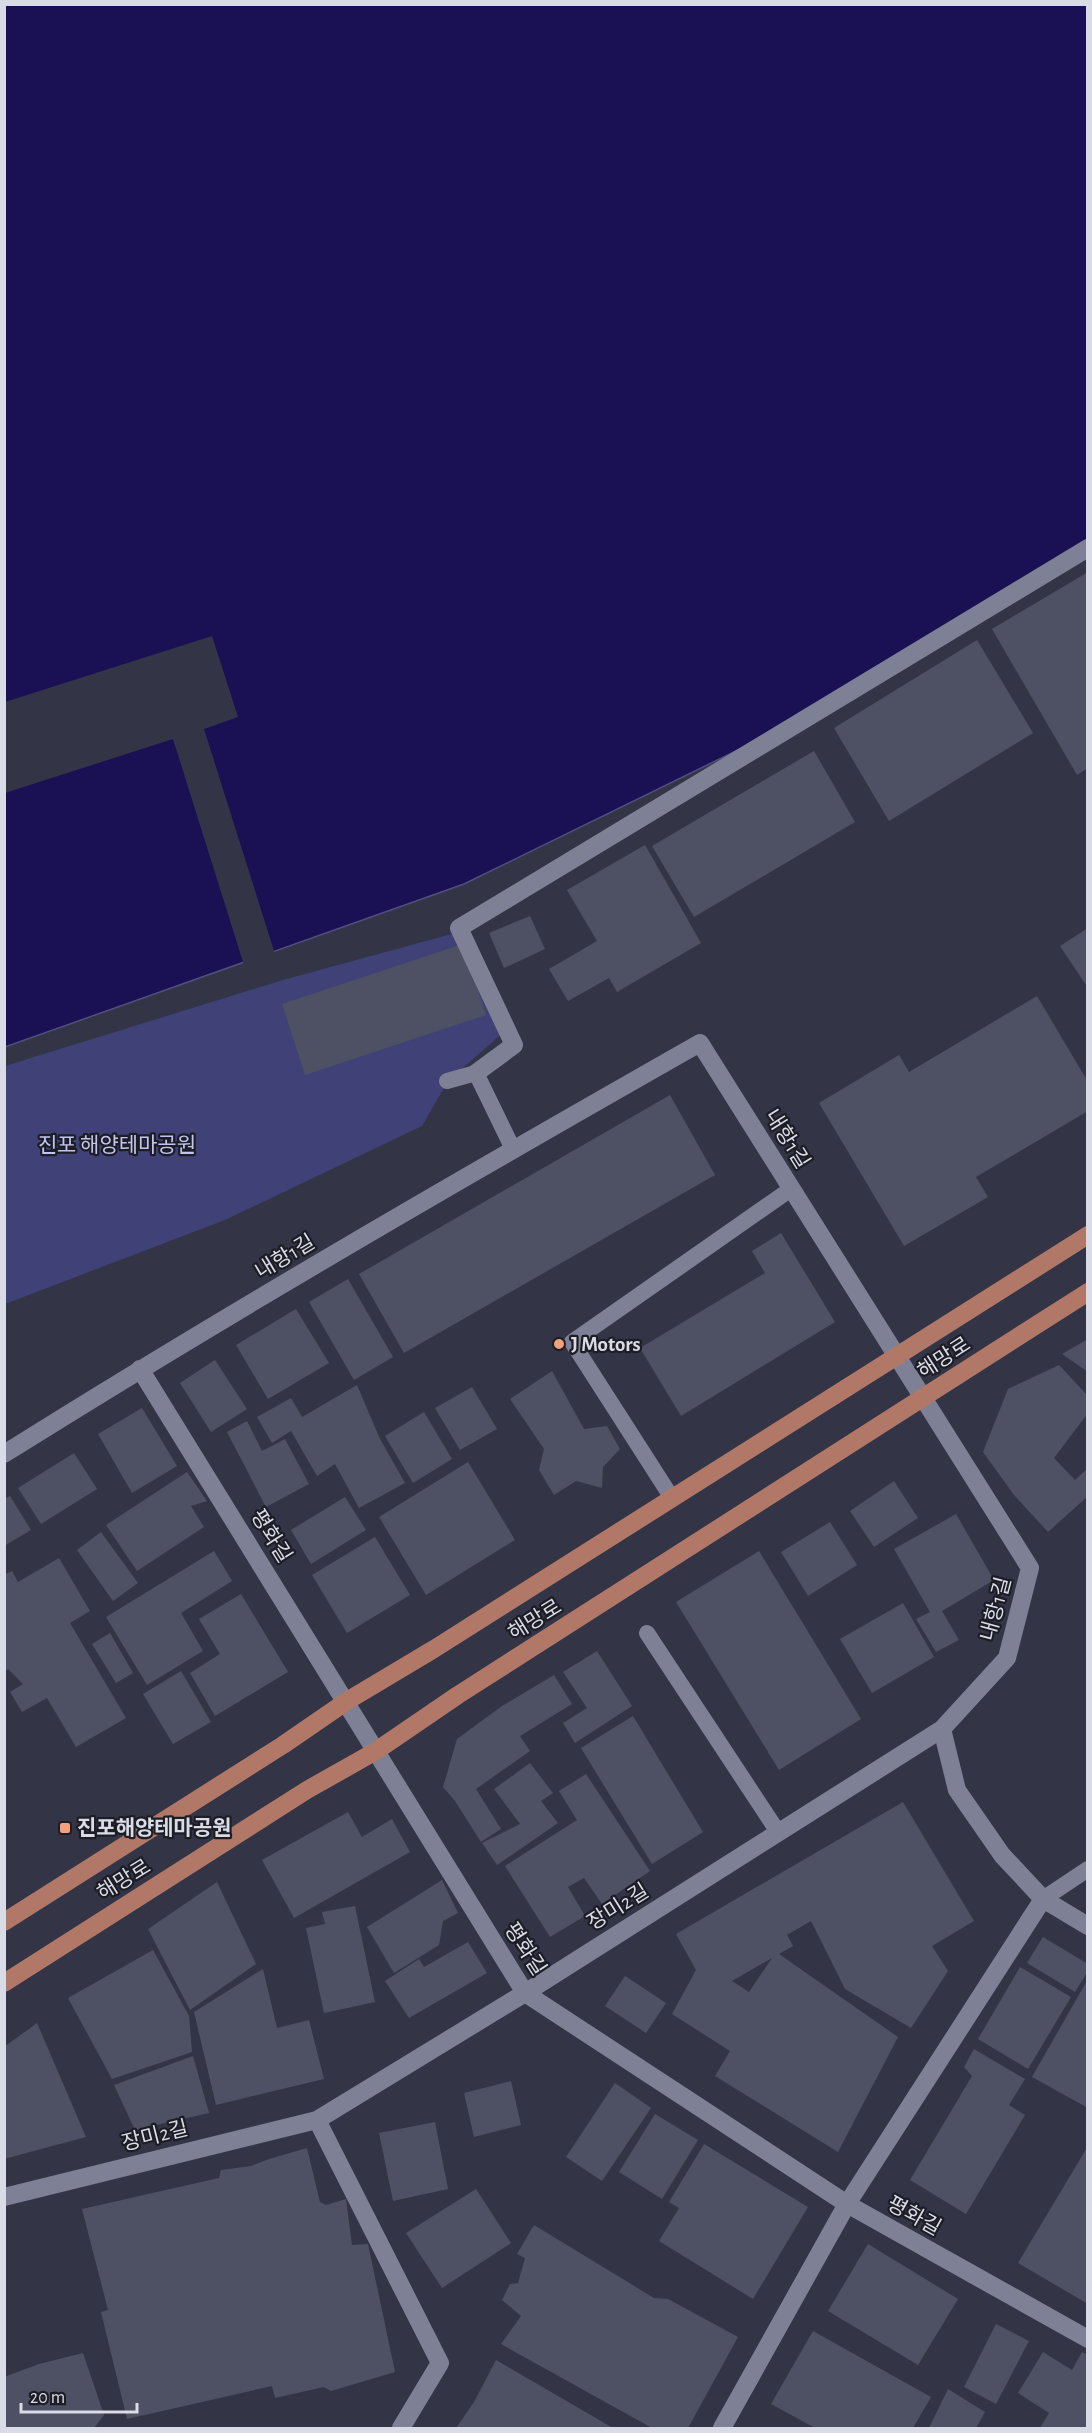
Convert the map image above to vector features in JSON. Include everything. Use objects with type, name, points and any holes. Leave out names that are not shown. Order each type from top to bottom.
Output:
[{"type":"main road","name":"해망로","points":[[4,1922],[283,1745],[347,1701],[434,1649],[1088,1235]]},
{"type":"main road","name":"해망로","points":[[4,1983],[307,1790],[376,1750],[458,1695],[1088,1292]]},
{"type":"street","points":[[476,1073],[514,1045],[459,928],[1088,548]]},
{"type":"street","name":"내항1길","points":[[4,1454],[140,1369],[513,1149],[700,1043],[895,1357],[1030,1568],[1007,1658],[942,1730]]},
{"type":"street","name":"평화길","points":[[140,1369],[347,1701],[525,1993],[847,2204],[1088,2339]]},
{"type":"street","points":[[942,1730],[957,1790],[1002,1854],[1043,1899],[1088,1926]]},
{"type":"street","name":"장미2길","points":[[4,2197],[317,2120],[525,1993],[942,1730]]},
{"type":"street","points":[[722,2428],[847,2204],[1043,1899]]},
{"type":"street","points":[[317,2120],[440,2363],[400,2428]]},
{"type":"lane","points":[[447,1081],[476,1073],[513,1149]]},
{"type":"lane","points":[[672,1498],[572,1342],[791,1189]]},
{"type":"lane","points":[[647,1633],[778,1832]]},
{"type":"lane","points":[[1043,1899],[1088,1869]]},
{"type":"green space","name":"진포 해양테마공원","points":[[470,929],[506,1030],[448,1081],[422,1126],[225,1220],[5,1304],[5,1066],[283,980]]},
{"type":"shaded area","points":[[4,5],[1087,5],[1087,540],[797,721],[464,884],[5,1047]]},
{"type":"pier","points":[[212,636],[238,717],[204,729],[275,954],[244,965],[173,739],[5,793],[5,702]]},
{"type":"building","points":[[1088,572],[1088,768],[1077,775],[992,629]]},
{"type":"building","points":[[977,640],[1033,733],[889,821],[834,728]]},
{"type":"building","points":[[814,751],[855,822],[694,917],[652,846]]},
{"type":"building","points":[[645,845],[701,943],[617,992],[609,978],[568,1001],[549,969],[597,941],[567,890]]},
{"type":"building","points":[[530,916],[545,949],[504,968],[489,933]]},
{"type":"building","points":[[1088,928],[1088,988],[1060,946]]},
{"type":"building","points":[[463,944],[486,1015],[305,1075],[282,1004]]},
{"type":"building","points":[[1037,996],[1088,1082],[1088,1111],[976,1177],[988,1197],[904,1246],[819,1103],[899,1055],[909,1072]]},
{"type":"building","points":[[670,1095],[715,1175],[404,1353],[359,1274]]},
{"type":"building","points":[[781,1233],[835,1322],[681,1416],[640,1348],[765,1273],[752,1251]]},
{"type":"building","points":[[348,1279],[393,1357],[354,1380],[309,1302]]},
{"type":"building","points":[[296,1309],[329,1363],[268,1399],[236,1345]]},
{"type":"building","points":[[1088,1339],[1088,1372],[1062,1354]]},
{"type":"building","points":[[215,1360],[247,1409],[211,1432],[180,1383]]},
{"type":"building","points":[[1059,1365],[1088,1396],[1088,1413],[1054,1458],[1075,1480],[1088,1468],[1088,1496],[1048,1532],[1014,1495],[983,1452],[1008,1389]]},
{"type":"building","points":[[552,1371],[584,1429],[607,1426],[620,1449],[603,1467],[602,1488],[576,1481],[554,1495],[539,1470],[544,1449],[510,1399]]},
{"type":"building","points":[[357,1385],[380,1439],[405,1483],[359,1508],[335,1464],[317,1476],[291,1431],[272,1443],[257,1417],[291,1398],[302,1417]]},
{"type":"building","points":[[472,1387],[497,1429],[460,1450],[435,1408]]},
{"type":"building","points":[[142,1408],[177,1466],[132,1493],[98,1434]]},
{"type":"building","points":[[424,1412],[452,1459],[413,1483],[385,1436]]},
{"type":"building","points":[[247,1421],[262,1451],[285,1439],[309,1484],[266,1507],[227,1432]]},
{"type":"building","points":[[74,1453],[97,1489],[41,1524],[18,1488]]},
{"type":"building","points":[[468,1462],[515,1540],[426,1595],[379,1517]]},
{"type":"building","points":[[187,1472],[207,1501],[191,1506],[204,1527],[137,1571],[106,1525]]},
{"type":"building","points":[[894,1481],[918,1518],[874,1547],[850,1511]]},
{"type":"building","points":[[10,1496],[31,1530],[4,1546],[4,1499]]},
{"type":"building","points":[[345,1497],[366,1530],[311,1564],[291,1530]]},
{"type":"building","points":[[956,1514],[994,1580],[942,1611],[959,1640],[936,1652],[916,1619],[930,1612],[894,1549]]},
{"type":"building","points":[[830,1522],[857,1565],[808,1596],[781,1552]]},
{"type":"building","points":[[101,1532],[138,1583],[113,1601],[77,1550]]},
{"type":"building","points":[[375,1537],[410,1595],[347,1633],[312,1575]]},
{"type":"building","points":[[214,1551],[232,1581],[181,1613],[203,1651],[147,1685],[106,1617]]},
{"type":"building","points":[[759,1551],[861,1719],[779,1770],[676,1602]]},
{"type":"building","points":[[59,1558],[90,1611],[70,1623],[126,1718],[76,1747],[47,1698],[22,1712],[10,1692],[23,1684],[8,1669],[4,1672],[4,1575],[12,1571],[18,1582]]},
{"type":"building","points":[[241,1594],[288,1672],[215,1716],[190,1673],[220,1654],[199,1619]]},
{"type":"building","points":[[903,1603],[934,1657],[872,1693],[840,1639]]},
{"type":"building","points":[[110,1633],[133,1673],[116,1683],[92,1644]]},
{"type":"building","points":[[597,1651],[632,1706],[575,1743],[563,1723],[587,1708],[563,1672]]},
{"type":"building","points":[[181,1671],[211,1722],[173,1744],[143,1694]]},
{"type":"building","points":[[554,1675],[572,1704],[520,1736],[530,1751],[476,1789],[501,1829],[481,1842],[455,1801],[443,1787],[457,1739],[502,1706]]},
{"type":"building","points":[[633,1716],[703,1832],[652,1864],[581,1748]]},
{"type":"building","points":[[530,1763],[553,1793],[541,1801],[558,1823],[497,1865],[482,1843],[520,1824],[494,1789]]},
{"type":"building","points":[[586,1774],[650,1871],[602,1904],[584,1878],[568,1887],[585,1916],[550,1937],[505,1866],[577,1820],[559,1791]]},
{"type":"building","points":[[903,1802],[974,1921],[932,1946],[948,1971],[911,2028],[845,1989],[811,1921],[787,1935],[793,1946],[779,1954],[898,2037],[838,2152],[715,2076],[730,2051],[672,2014],[696,1970],[676,1934]],"holes":[[[772,1958],[749,1992],[732,1981]]]},
{"type":"building","points":[[348,1812],[362,1837],[392,1819],[410,1852],[294,1918],[262,1860]]},
{"type":"building","points":[[442,1880],[458,1913],[443,1921],[439,1945],[394,1973],[367,1927]]},
{"type":"building","points":[[217,1882],[256,1964],[190,2010],[148,1929]]},
{"type":"building","points":[[355,1906],[375,2002],[324,2013],[306,1928],[325,1924],[322,1912]]},
{"type":"building","points":[[1043,1937],[1088,1964],[1088,1971],[1075,1992],[1027,1963]]},
{"type":"building","points":[[468,1942],[487,1973],[409,2018],[385,1981],[419,1959],[424,1967]]},
{"type":"building","points":[[153,1950],[189,2016],[192,2052],[112,2079],[68,1998]]},
{"type":"building","points":[[1020,1967],[1071,1997],[1028,2069],[978,2039]]},
{"type":"building","points":[[263,1969],[277,2028],[309,2020],[324,2079],[216,2105],[194,2012]]},
{"type":"building","points":[[625,1976],[666,2003],[646,2033],[605,2006]]},
{"type":"building","points":[[1088,1979],[1088,2108],[1032,2077]]},
{"type":"building","points":[[37,2023],[86,2137],[4,2159],[4,2047]]},
{"type":"building","points":[[974,2049],[1025,2079],[1009,2105],[1025,2115],[966,2214],[910,2180],[972,2076],[964,2067]]},
{"type":"building","points":[[193,2056],[209,2113],[135,2130],[114,2085]]},
{"type":"building","points":[[511,2081],[521,2125],[474,2137],[464,2093]]},
{"type":"building","points":[[615,2083],[651,2108],[602,2181],[566,2157]]},
{"type":"building","points":[[655,2114],[698,2140],[662,2199],[619,2172]]},
{"type":"building","points":[[435,2122],[448,2189],[393,2201],[379,2133]]},
{"type":"building","points":[[704,2144],[808,2207],[753,2299],[659,2241],[679,2208],[669,2202]]},
{"type":"building","points":[[1088,2146],[1088,2304],[1018,2263]]},
{"type":"building","points":[[307,2148],[320,2202],[326,2205],[346,2199],[352,2245],[368,2244],[395,2372],[331,2391],[324,2387],[275,2398],[272,2386],[127,2419],[101,2312],[108,2310],[82,2209],[219,2178],[221,2170],[251,2166]]},
{"type":"building","points":[[476,2189],[511,2243],[442,2288],[406,2233]]},
{"type":"building","points":[[534,2225],[654,2298],[668,2299],[738,2337],[688,2428],[652,2428],[501,2344],[521,2316],[502,2300],[510,2284],[518,2283],[525,2258],[517,2254]]},
{"type":"building","points":[[868,2244],[958,2299],[918,2365],[828,2311]]},
{"type":"building","points":[[996,2324],[1029,2341],[996,2404],[964,2387]]},
{"type":"building","points":[[813,2331],[931,2397],[913,2428],[815,2428],[771,2404]]},
{"type":"building","points":[[1043,2352],[1072,2370],[1082,2352],[1088,2355],[1088,2428],[1040,2428],[1049,2413],[1018,2393]]},
{"type":"building","points":[[83,2353],[104,2415],[94,2428],[4,2428],[4,2377],[39,2364]]},
{"type":"building","points":[[496,2360],[613,2428],[456,2428],[474,2402]]},
{"type":"building","points":[[948,2389],[985,2412],[976,2428],[929,2428]]},
{"type":"place","name":"J Motors","points":[[559,1344]]},
{"type":"place","name":"진포해양테마공원","points":[[65,1828]]}]
